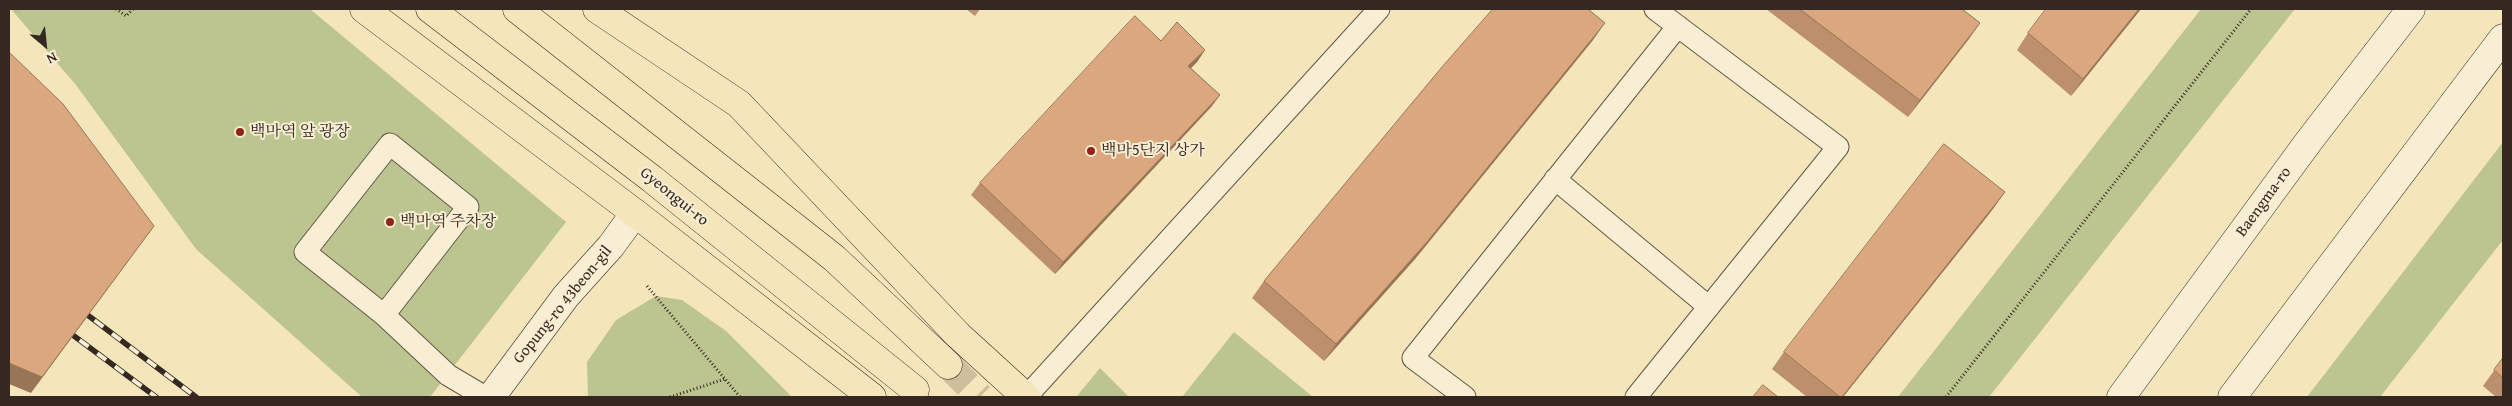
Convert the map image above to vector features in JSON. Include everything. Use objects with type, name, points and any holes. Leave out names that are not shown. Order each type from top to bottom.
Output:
[{"type":"main road","points":[[364,9],[635,213],[872,397]]},
{"type":"main road","name":"Gyeongui-ro","points":[[430,9],[652,179],[915,390]]},
{"type":"main road","points":[[517,9],[834,258],[948,365]]},
{"type":"main road","points":[[597,9],[739,104],[958,335],[1026,397]]},
{"type":"main road","name":"Baengma-ro","points":[[2121,397],[2309,141],[2411,9]]},
{"type":"main road","points":[[2232,397],[2503,38]]},
{"type":"main road","name":"Gopung-ro 43beon-gil","points":[[491,397],[566,296],[611,246],[635,213]]},
{"type":"lane","points":[[1026,397],[1379,9]]},
{"type":"lane","points":[[1636,397],[1838,147],[1655,9]]},
{"type":"lane","points":[[1465,397],[1413,358],[1678,26]]},
{"type":"lane","points":[[384,315],[468,207],[390,144],[305,252],[384,315],[448,375],[484,397]]},
{"type":"lane","points":[[1555,179],[1709,307]]},
{"type":"path","points":[[116,9],[126,16],[133,9]]},
{"type":"path","points":[[1946,397],[2252,9]]},
{"type":"path","points":[[647,286],[740,397]]},
{"type":"path","points":[[670,397],[724,378]]},
{"type":"green space","points":[[11,9],[310,9],[566,222],[430,397],[362,397],[196,249],[76,85]]},
{"type":"green space","points":[[2201,9],[2295,9],[1989,397],[1898,397]]},
{"type":"green space","points":[[2503,142],[2503,240],[2380,397],[2307,397]]},
{"type":"green space","points":[[656,296],[682,300],[726,331],[792,397],[588,397],[587,362],[616,320]]},
{"type":"green space","points":[[1234,332],[1313,397],[1182,397]]},
{"type":"green space","points":[[1100,368],[1129,397],[1077,396]]},
{"type":"building","points":[[1493,9],[1588,9],[1605,23],[1427,242],[1336,344],[1264,281],[1442,67]]},
{"type":"building","points":[[1800,9],[1962,9],[1980,23],[1920,100]]},
{"type":"building","points":[[2046,9],[2139,9],[2083,79],[2028,33]]},
{"type":"building","name":"백마5단지 상가","points":[[1135,16],[1161,41],[1177,22],[1205,50],[1188,66],[1220,95],[1063,262],[980,183]]},
{"type":"building","points":[[9,52],[63,104],[154,226],[42,377],[9,363]]},
{"type":"building","points":[[1944,144],[2005,192],[1842,397],[1840,397],[1784,352]]},
{"type":"building","points":[[2503,358],[2503,378],[2494,370]]},
{"type":"building","points":[[1763,385],[1778,397],[1753,397]]},
{"type":"tunnel","points":[[948,365],[980,397]]},
{"type":"railway","points":[[77,307],[196,397]]},
{"type":"railway","points":[[62,327],[156,397]]},
{"type":"place","name":"백마역 앞 광장","points":[[240,132]]},
{"type":"place","name":"백마5단지 상가","points":[[1091,151]]},
{"type":"place","name":"백마역 주차장","points":[[390,222]]}]
